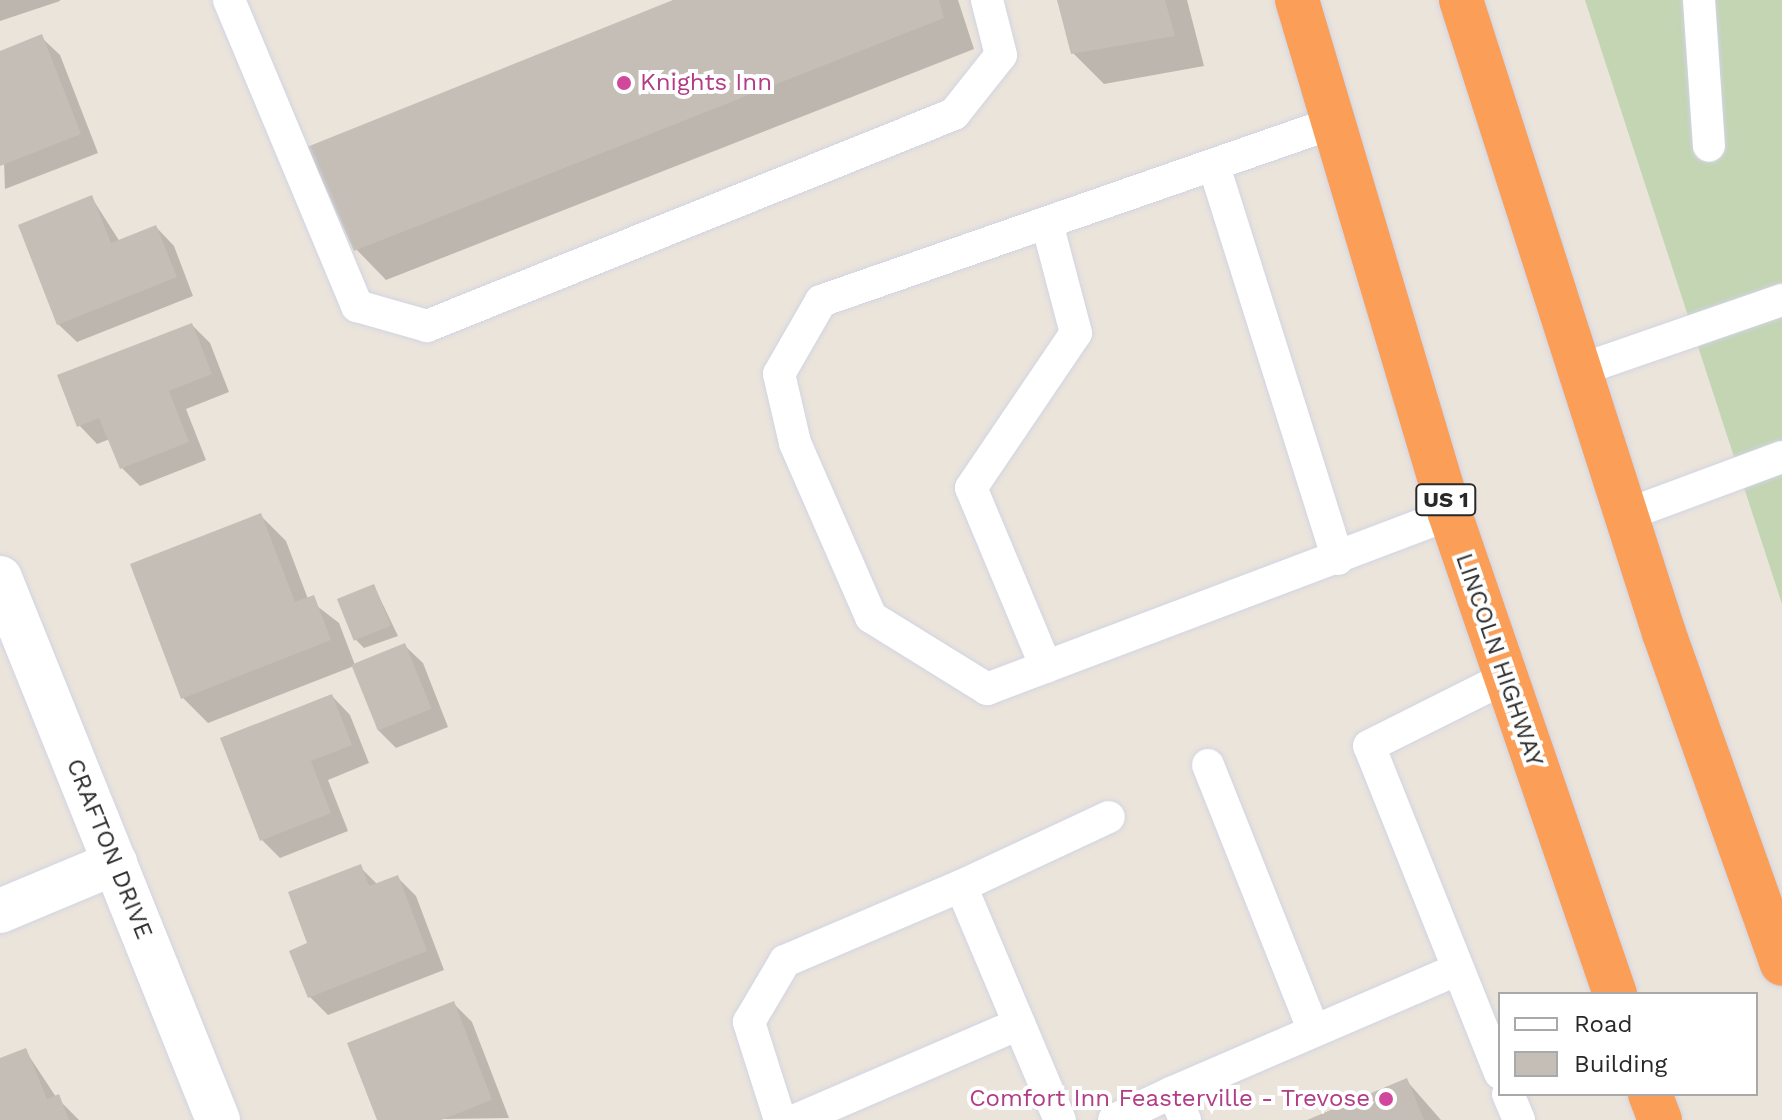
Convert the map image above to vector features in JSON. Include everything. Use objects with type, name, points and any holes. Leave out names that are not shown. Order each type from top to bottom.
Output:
[{"type":"highway","name":"LINCOLN HIGHWAY","points":[[1297,0],[1330,124],[1450,514],[1503,679],[1614,992]]},
{"type":"highway","points":[[1461,0],[1626,515],[1782,964]]},
{"type":"highway","points":[[1651,1096],[1660,1120]]},
{"type":"street","name":"CRAFTON DRIVE","points":[[0,578],[218,1120]]},
{"type":"street","points":[[0,911],[115,863]]},
{"type":"lane","points":[[229,0],[357,306],[427,326],[954,114],[1001,55],[987,0]]},
{"type":"lane","points":[[1699,0],[1709,146]]},
{"type":"lane","points":[[1330,124],[821,301],[779,374],[795,443],[871,617],[987,689],[1338,559],[1450,514]]},
{"type":"lane","points":[[1214,166],[1338,559]]},
{"type":"lane","points":[[1046,667],[971,488],[1076,333],[1047,223]]},
{"type":"lane","points":[[1580,370],[1782,300]]},
{"type":"lane","points":[[1626,515],[1782,457]]},
{"type":"lane","points":[[1498,1068],[1369,746],[1503,679]]},
{"type":"lane","points":[[1208,765],[1314,1031]]},
{"type":"lane","points":[[780,1120],[749,1022],[785,961],[961,886],[1109,817]]},
{"type":"lane","points":[[961,886],[1060,1120]]},
{"type":"lane","points":[[1114,1120],[1179,1106],[1314,1031],[1458,969]]},
{"type":"lane","points":[[796,1120],[1019,1024]]},
{"type":"lane","points":[[1509,1096],[1519,1120]]},
{"type":"green space","points":[[1585,0],[1782,0],[1782,604]]},
{"type":"building","name":"Knights Inn","points":[[673,0],[939,0],[944,18],[354,251],[307,147]]},
{"type":"building","points":[[1057,0],[1165,0],[1175,36],[1071,54]]},
{"type":"building","points":[[42,34],[81,134],[0,166],[0,51]]},
{"type":"building","points":[[92,195],[111,243],[156,225],[177,277],[57,325],[18,225]]},
{"type":"building","points":[[192,323],[212,374],[169,391],[189,442],[120,469],[99,418],[77,427],[57,375]]},
{"type":"building","points":[[261,513],[295,602],[314,595],[331,640],[181,699],[130,564]]},
{"type":"building","points":[[374,584],[391,626],[354,641],[337,599]]},
{"type":"building","points":[[405,643],[432,709],[378,731],[351,665]]},
{"type":"building","points":[[332,694],[352,745],[311,761],[331,813],[260,841],[220,738]]},
{"type":"building","points":[[361,864],[369,886],[398,875],[427,951],[308,998],[289,951],[307,943],[288,892]]},
{"type":"building","points":[[454,1001],[492,1100],[441,1120],[377,1120],[347,1043]]},
{"type":"building","points":[[26,1048],[47,1099],[59,1094],[69,1120],[0,1120],[0,1058]]},
{"type":"building","name":"Comfort Inn Feasterville - Trevose","points":[[1407,1078],[1424,1120],[1307,1120]]},
{"type":"place","name":"Knights Inn","points":[[624,83]]},
{"type":"place","name":"Comfort Inn Feasterville - Trevose","points":[[1386,1099]]}]
